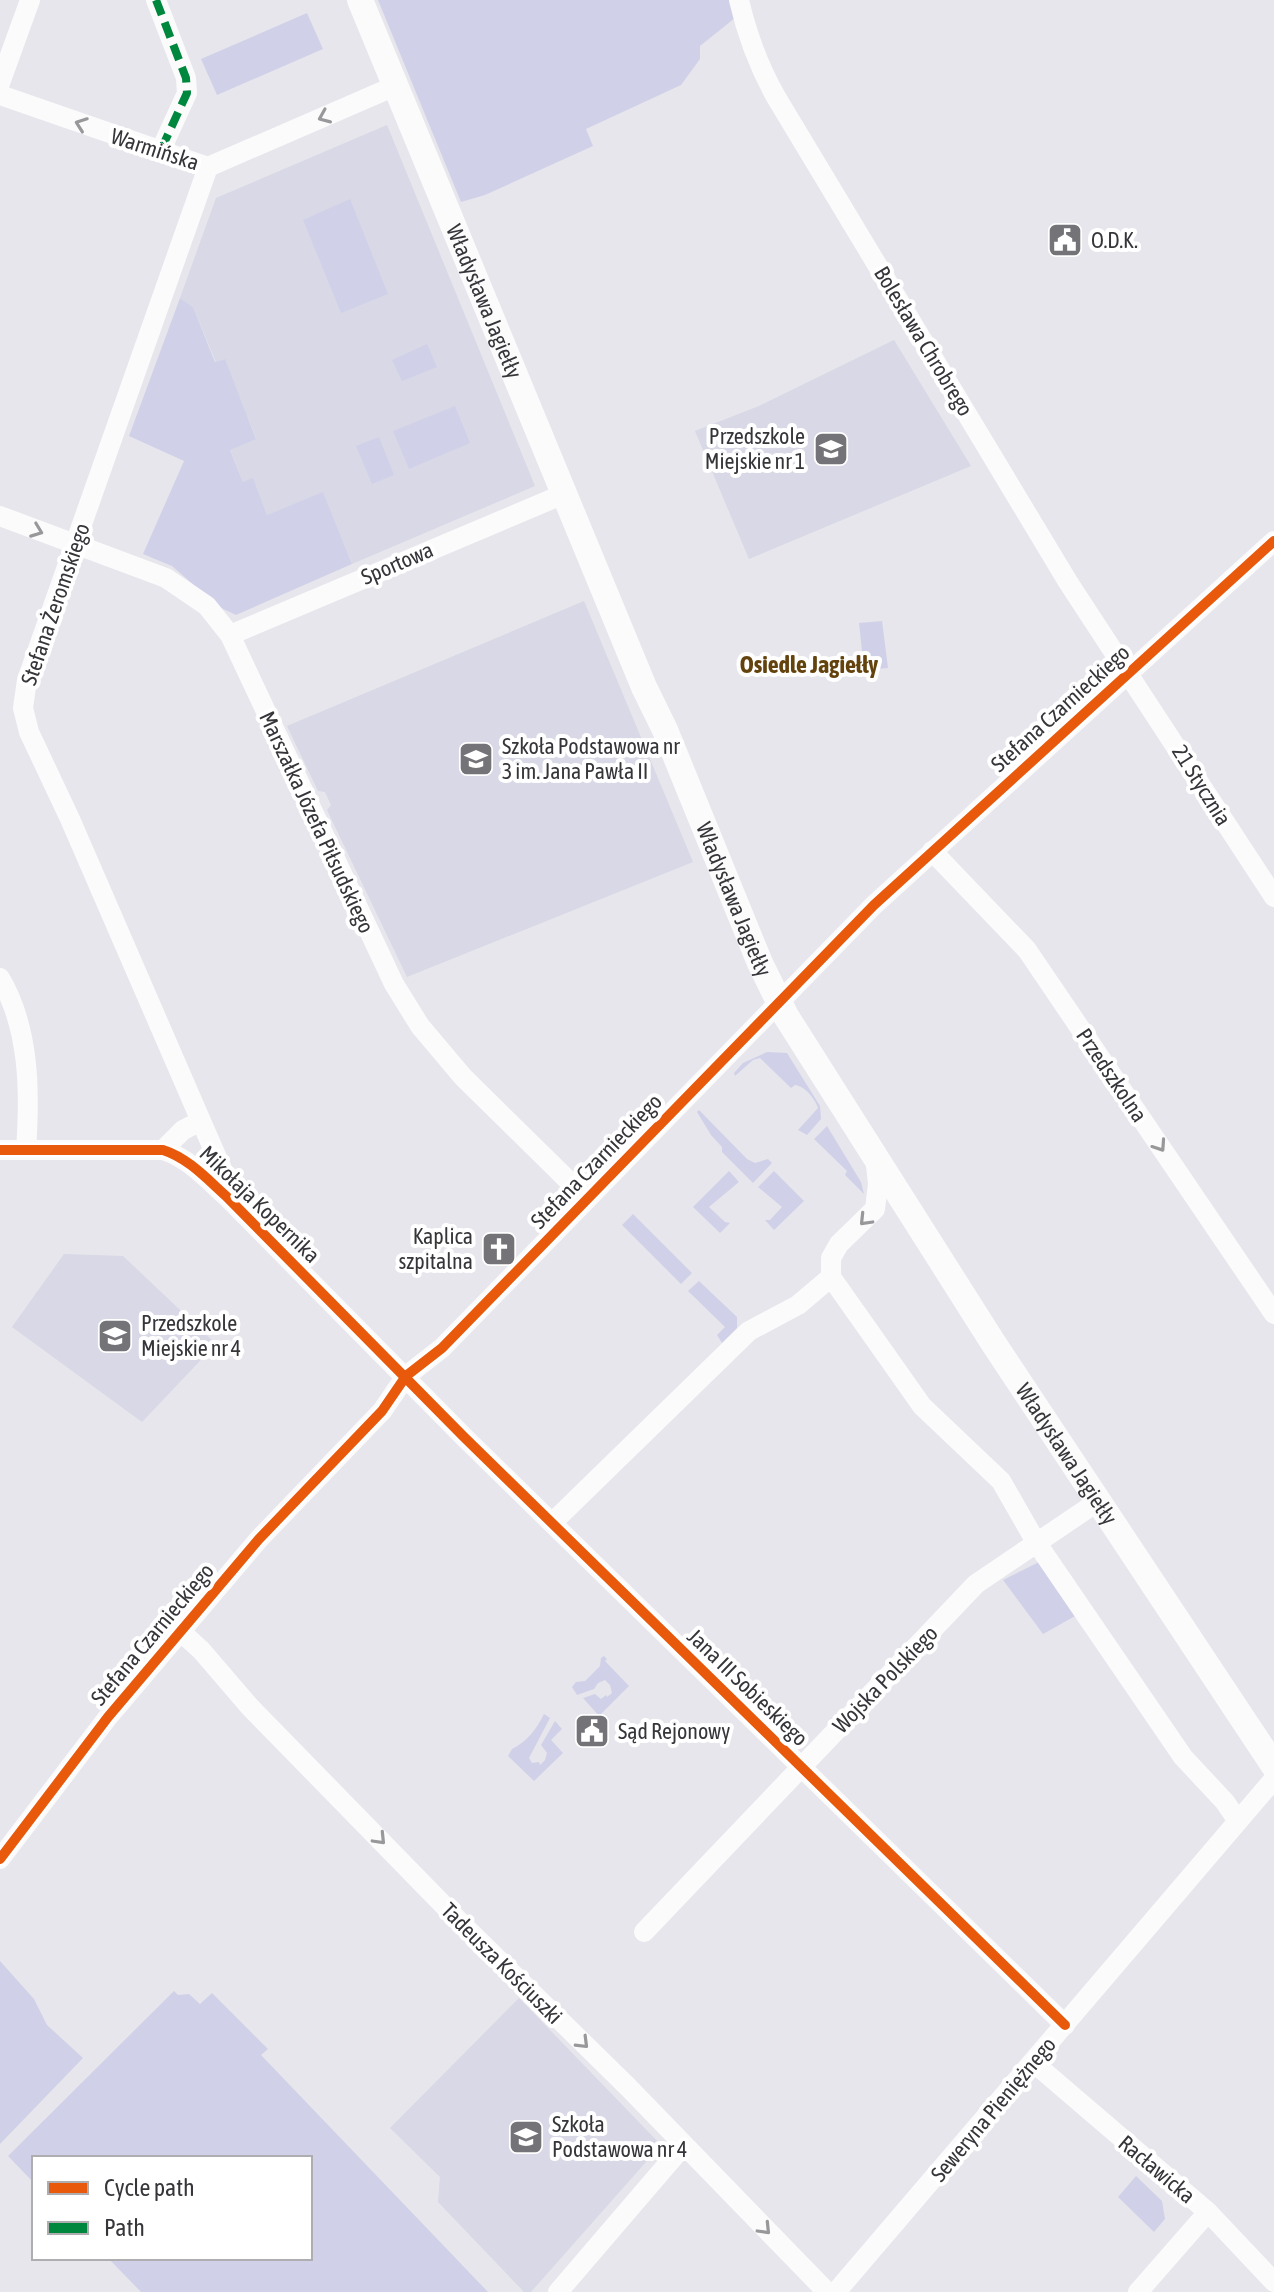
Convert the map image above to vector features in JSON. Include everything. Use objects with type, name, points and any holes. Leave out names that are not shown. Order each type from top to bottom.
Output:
[{"type":"main road","name":"Władysława Jagiełły","points":[[360,0],[779,1003],[992,1341],[1274,1766]]},
{"type":"street","points":[[0,83],[30,0]]},
{"type":"street","points":[[156,0],[186,78],[187,93],[160,152]]},
{"type":"street","name":"Bolesława Chrobrego","points":[[739,0],[747,35],[770,87],[1036,531],[1129,673]]},
{"type":"street","name":"Warmińska","points":[[0,95],[208,167],[395,86]]},
{"type":"street","name":"Stefana Żeromskiego","points":[[201,1121],[29,732],[23,708],[27,680],[208,167]]},
{"type":"street","name":"Sportowa","points":[[230,635],[564,494]]},
{"type":"street","name":"Marszałka Józefa Piłsudskiego","points":[[0,516],[166,578],[207,606],[230,635],[394,984],[420,1026],[463,1077],[587,1199]]},
{"type":"street","name":"Stefana Czarnieckiego","points":[[0,1859],[108,1717],[180,1631],[284,1511],[382,1411],[406,1376],[442,1348],[874,905],[1274,541]]},
{"type":"street","name":"21 Stycznia","points":[[1129,673],[1274,897]]},
{"type":"street","name":"Przedszkolna","points":[[932,851],[1027,950],[1273,1313]]},
{"type":"street","points":[[0,978],[23,1043],[30,1095],[26,1150]]},
{"type":"street","name":"Mikołaja Kopernika","points":[[163,1150],[183,1130],[201,1121],[229,1185],[226,1196]]},
{"type":"street","name":"Mikołaja Kopernika","points":[[0,1150],[163,1150],[178,1155],[226,1196],[406,1376]]},
{"type":"street","points":[[874,1153],[878,1184],[875,1209],[839,1244],[831,1258],[831,1277],[922,1406],[1001,1481],[1036,1542],[1183,1757],[1225,1802],[1238,1821]]},
{"type":"street","points":[[552,1523],[749,1331],[798,1305],[831,1277]]},
{"type":"street","name":"Jana III Sobieskiego","points":[[406,1376],[1065,2025]]},
{"type":"street","name":"Wojska Polskiego","points":[[644,1932],[976,1584],[1097,1502]]},
{"type":"street","name":"Tadeusza Kościuszki","points":[[180,1631],[201,1650],[245,1702],[827,2292]]},
{"type":"street","name":"Seweryna Pieniężnego","points":[[836,2292],[1274,1779]]},
{"type":"street","name":"Racławicka","points":[[1034,2063],[1208,2212],[1274,2282]]},
{"type":"street","points":[[558,2292],[684,2145]]},
{"type":"street","points":[[1138,2292],[1208,2212]]},
{"type":"shaded area","points":[[378,0],[731,0],[735,18],[700,46],[700,59],[681,85],[586,129],[593,146],[485,195],[461,202]]},
{"type":"shaded area","points":[[307,13],[323,49],[217,95],[201,59]]},
{"type":"shaded area","points":[[387,125],[535,486],[352,564],[323,493],[267,515],[253,479],[243,482],[230,449],[256,438],[224,359],[216,362],[193,307],[180,298],[216,198]]},
{"type":"shaded area","points":[[350,199],[388,294],[341,313],[303,220]]},
{"type":"shaded area","points":[[180,298],[193,307],[215,362],[225,359],[256,439],[230,450],[243,482],[253,478],[267,515],[323,492],[352,564],[236,615],[219,607],[172,566],[143,554],[184,461],[129,436]]},
{"type":"shaded area","name":"Przedszkole Miejskie nr 1","points":[[894,340],[971,466],[749,559],[695,431],[759,406]]},
{"type":"shaded area","points":[[427,344],[437,367],[402,381],[392,360]]},
{"type":"shaded area","points":[[455,406],[470,443],[409,469],[393,431]]},
{"type":"shaded area","points":[[379,437],[394,475],[372,484],[356,446]]},
{"type":"shaded area","name":"Szkoła Podstawowa nr 3 im. Jana Pawła II","points":[[584,601],[693,862],[407,977],[327,810],[331,805],[325,792],[318,791],[287,726]]},
{"type":"shaded area","points":[[882,621],[888,668],[864,670],[859,623]]},
{"type":"shaded area","points":[[767,1052],[787,1053],[820,1106],[821,1119],[807,1135],[798,1130],[818,1108],[806,1090],[795,1085],[791,1088],[760,1058],[753,1060],[735,1076],[734,1073],[743,1063]]},
{"type":"shaded area","points":[[699,1110],[747,1159],[755,1163],[768,1159],[772,1163],[753,1183],[722,1152],[722,1147],[697,1112]]},
{"type":"shaded area","points":[[827,1126],[861,1182],[864,1194],[845,1175],[847,1171],[814,1139]]},
{"type":"shaded area","points":[[729,1171],[739,1182],[709,1207],[730,1223],[720,1233],[693,1207]]},
{"type":"shaded area","points":[[774,1171],[804,1201],[774,1230],[765,1220],[770,1220],[782,1207],[758,1187]]},
{"type":"shaded area","points":[[633,1214],[692,1273],[681,1284],[622,1225]]},
{"type":"shaded area","name":"Przedszkole Miejskie nr 4","points":[[64,1254],[123,1256],[216,1344],[142,1422],[12,1327]]},
{"type":"shaded area","points":[[699,1281],[737,1317],[737,1328],[722,1343],[717,1335],[725,1327],[688,1291]]},
{"type":"shaded area","points":[[1041,1561],[1077,1615],[1043,1634],[1003,1580]]},
{"type":"shaded area","points":[[604,1656],[605,1661],[629,1686],[599,1716],[583,1698],[595,1694],[601,1699],[607,1697],[612,1693],[610,1685],[605,1680],[594,1689],[577,1695],[572,1687],[576,1682],[585,1681],[600,1666]]},
{"type":"shaded area","points":[[544,1714],[550,1718],[529,1758],[532,1763],[539,1762],[540,1765],[545,1760],[547,1753],[541,1745],[555,1721],[562,1729],[551,1740],[563,1753],[534,1781],[508,1756],[531,1734]]},
{"type":"shaded area","points":[[0,1961],[34,1999],[47,2025],[83,2058],[0,2144]]},
{"type":"shaded area","points":[[174,1991],[178,1995],[189,1994],[200,2004],[212,1993],[268,2049],[261,2055],[488,2292],[141,2292],[110,2260],[312,2260],[312,2156],[32,2156],[32,2181],[8,2156]]},
{"type":"shaded area","name":"Szkoła Podstawowa nr 4","points":[[519,1998],[661,2145],[531,2292],[524,2292],[438,2202],[440,2177],[390,2128]]},
{"type":"shaded area","points":[[1136,2176],[1162,2201],[1165,2219],[1154,2232],[1118,2197]]},
{"type":"marked path","points":[[156,0],[186,78],[187,93],[160,152]]},
{"type":"cycle path","points":[[0,1859],[108,1717],[259,1539],[382,1411],[406,1376],[442,1348],[874,905],[1274,541]]},
{"type":"cycle path","points":[[0,1150],[163,1150],[196,1169],[464,1437],[1065,2025]]},
{"type":"place","name":"O.D.K.","points":[[1065,240]]},
{"type":"place","name":"Przedszkole Miejskie nr 1","points":[[831,449]]},
{"type":"place","name":"Szkoła Podstawowa nr 3 im. Jana Pawła II","points":[[476,759]]},
{"type":"place","name":"Kaplica szpitalna","points":[[499,1249]]},
{"type":"place","name":"Przedszkole Miejskie nr 4","points":[[115,1336]]},
{"type":"place","name":"Sąd Rejonowy","points":[[592,1731]]},
{"type":"place","name":"Szkoła Podstawowa nr 4","points":[[526,2137]]},
{"type":"district","name":"Osiedle Jagiełły","points":[[809,664]]}]
